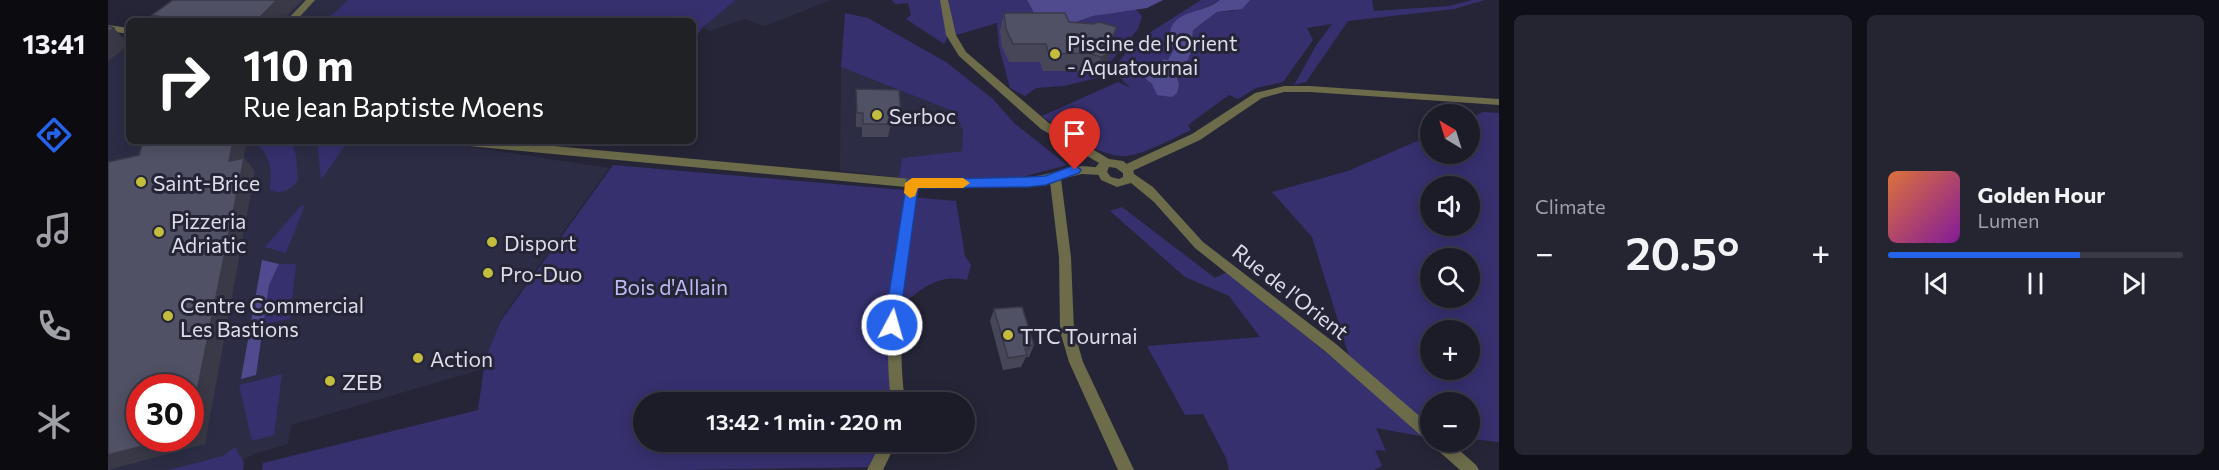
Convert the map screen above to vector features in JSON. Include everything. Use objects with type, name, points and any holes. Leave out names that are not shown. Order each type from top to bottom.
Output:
[{"type":"street","points":[[294,18],[311,0]]},
{"type":"street","points":[[944,0],[951,35],[962,54],[1045,126],[1104,167],[1106,179],[1117,183],[1124,182],[1128,172],[1196,137],[1259,95],[1278,90],[1310,89],[1499,102]]},
{"type":"street","points":[[108,28],[126,31]]},
{"type":"street","points":[[490,144],[912,183],[1028,182],[1055,178],[1080,168],[1119,164],[1128,172]]},
{"type":"street","name":"Rue de l'Orient","points":[[1128,172],[1148,189],[1182,230],[1199,245],[1331,348],[1420,425]]},
{"type":"street","points":[[1055,178],[1063,228],[1067,331],[1076,362],[1126,470]]},
{"type":"street","points":[[896,392],[893,373],[892,325],[912,183]]},
{"type":"street","points":[[875,470],[884,452]]},
{"type":"street","points":[[1450,452],[1471,470]]},
{"type":"shaded area","points":[[172,0],[348,0],[328,18],[150,18]]},
{"type":"shaded area","points":[[736,0],[831,0],[765,26],[745,19],[709,31],[702,28]]},
{"type":"shaded area","points":[[1027,0],[1163,0],[1147,8],[1093,16],[1073,23],[1035,15]]},
{"type":"shaded area","points":[[1220,0],[1250,0],[1242,9],[1217,12],[1193,30],[1188,60],[1176,73],[1179,85],[1177,93],[1172,97],[1157,95],[1152,84],[1141,75],[1140,71],[1157,65],[1164,59],[1168,60],[1174,49],[1170,33],[1175,21]]},
{"type":"shaded area","name":"Centre Commercial Les Bastions","points":[[108,34],[126,37],[126,144],[452,144],[609,168],[500,320],[483,369],[291,425],[288,444],[253,454],[242,461],[243,470],[108,470]]},
{"type":"shaded area","points":[[841,67],[955,112],[963,131],[962,151],[902,158],[899,178],[840,170]]},
{"type":"shaded area","points":[[262,260],[279,264],[269,285],[256,375],[241,379]]},
{"type":"green space","points":[[348,0],[736,0],[702,28],[696,37],[696,18],[633,16],[628,18],[328,18]]},
{"type":"green space","points":[[892,0],[942,0],[947,39],[944,44],[906,19],[911,15],[908,3],[895,4]]},
{"type":"green space","points":[[948,0],[1027,0],[1035,15],[1073,23],[1093,16],[1134,8],[1142,16],[1138,29],[1097,78],[1064,86],[1036,88],[1025,96],[1010,88],[999,47],[997,23],[953,36]]},
{"type":"green space","points":[[1201,0],[1220,0],[1197,12],[1168,60],[1164,59],[1141,75],[1152,84],[1179,85],[1176,73],[1192,49],[1193,30],[1217,12],[1233,11],[1248,0],[1372,0],[1374,11],[1449,6],[1472,0],[1485,0],[1454,9],[1348,21],[1306,82],[1294,85],[1317,44],[1332,24],[1307,28],[1313,40],[1283,82],[1256,88],[1238,99],[1229,95],[1188,125],[1191,130],[1151,149],[1134,154],[1126,156],[1105,153],[1042,116],[1118,82],[1131,88],[1123,81],[1116,65],[1135,42]]},
{"type":"green space","points":[[845,13],[868,18],[946,62],[993,99],[1014,123],[1067,165],[1015,179],[899,178],[902,158],[962,151],[963,131],[955,112],[841,67]]},
{"type":"green space","points":[[1480,113],[1499,113],[1499,442],[1480,440],[1480,392],[1420,392],[1420,420],[1349,356],[1312,237],[1272,192],[1348,171],[1420,140],[1420,164],[1480,164]]},
{"type":"green space","points":[[257,144],[292,144],[296,155],[298,180],[293,186],[282,192],[270,190],[271,175],[264,153]]},
{"type":"green space","points":[[317,144],[346,144],[321,180]]},
{"type":"green space","name":"Bois d'Allain","points":[[613,165],[904,190],[911,197],[956,201],[965,256],[971,265],[967,280],[947,279],[931,284],[901,306],[902,392],[633,392],[633,452],[885,452],[876,467],[680,470],[262,470],[263,463],[478,410],[485,360],[500,322]]},
{"type":"green space","points":[[305,205],[286,253],[265,247],[301,206]]},
{"type":"green space","points":[[1122,207],[1215,278],[1227,272],[1420,429],[1420,436],[1376,428],[1386,451],[1375,450],[1382,466],[1374,470],[1229,470],[1226,458],[1203,414],[1185,415],[1147,346],[1260,337],[1229,296],[1185,277],[1110,211]]},
{"type":"green space","points":[[279,264],[296,264],[290,319],[263,324],[269,285]]},
{"type":"green space","points":[[282,374],[274,435],[252,441],[239,385]]},
{"type":"green space","points":[[235,447],[244,463],[243,470],[169,470],[223,456]]},
{"type":"building","points":[[173,0],[277,0],[259,18],[168,18],[152,15]]},
{"type":"building","points":[[1004,13],[1065,13],[1069,22],[1093,24],[1099,22],[1117,27],[1108,45],[1111,53],[1101,57],[1088,53],[1049,54],[1046,44],[1013,44],[1006,29]]},
{"type":"building","points":[[856,89],[899,90],[901,114],[889,114],[890,124],[863,124],[863,113],[857,113]]},
{"type":"building","name":"Centre Commercial Les Bastions","points":[[142,144],[232,144],[229,161],[244,158],[200,374],[126,374],[126,450],[108,455],[108,162],[139,155]]},
{"type":"building","points":[[1022,307],[1034,345],[1025,349],[1027,355],[1008,358],[994,309]]},
{"type":"slow traffic","points":[[910,193],[912,183],[963,183]]},
{"type":"place","name":"Piscine de l'Orient - Aquatournai","points":[[1055,54]]},
{"type":"place","name":"Serboc","points":[[877,115]]},
{"type":"place","name":"Saint-Brice","points":[[141,182]]},
{"type":"place","name":"Pizzeria Adriatic","points":[[159,232]]},
{"type":"place","name":"Disport","points":[[492,242]]},
{"type":"place","name":"Pro-Duo","points":[[488,273]]},
{"type":"place","name":"Centre Commercial Les Bastions","points":[[168,316]]},
{"type":"place","name":"TTC Tournai","points":[[1008,335]]},
{"type":"place","name":"Action","points":[[418,358]]},
{"type":"place","name":"ZEB","points":[[330,381]]},
{"type":"route","points":[[892,325],[912,183],[1028,182],[1055,178],[1075,170]]}]
